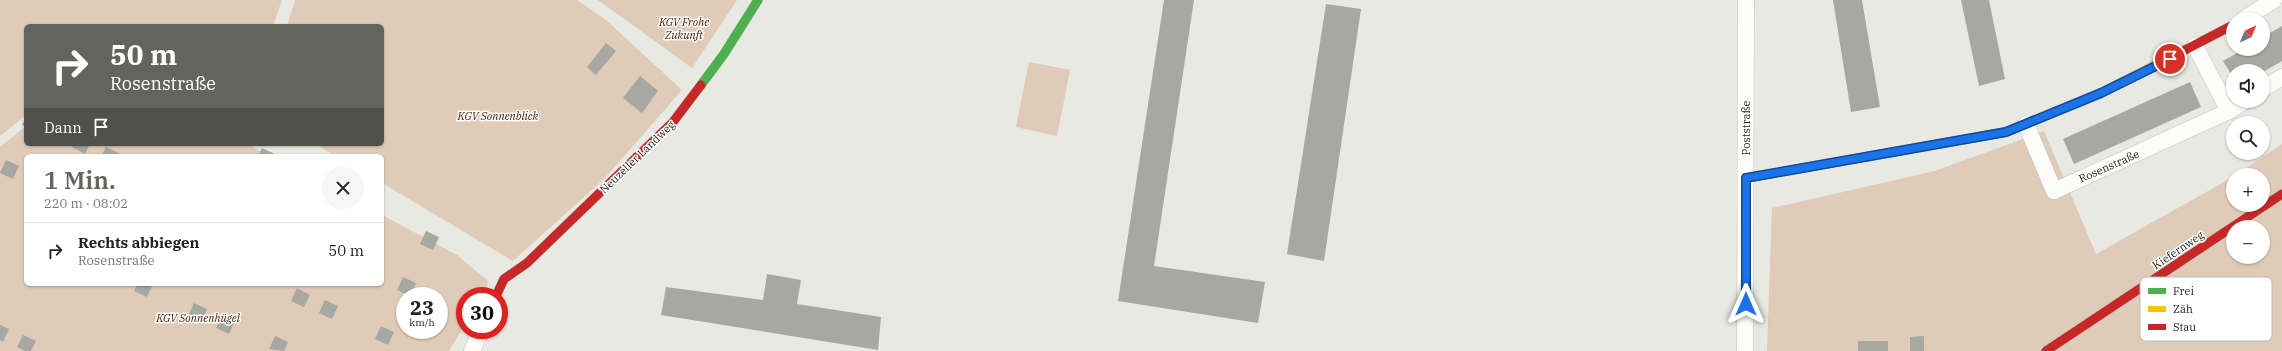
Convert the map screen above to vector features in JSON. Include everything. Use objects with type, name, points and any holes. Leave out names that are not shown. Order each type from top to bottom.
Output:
[{"type":"street","name":"Neuzeller Landweg","points":[[500,287],[504,279],[527,263],[674,122],[724,54],[758,0]]},
{"type":"street","name":"Poststraße","points":[[1745,351],[1746,0]]},
{"type":"street","points":[[2255,12],[2274,0]]},
{"type":"street","points":[[1746,178],[2006,132],[2101,93],[2226,29]]},
{"type":"street","points":[[2195,46],[2229,111]]},
{"type":"street","points":[[2270,85],[2282,77]]},
{"type":"street","name":"Rosenstraße","points":[[2026,124],[2054,191],[2234,108]]},
{"type":"street","name":"Kiefernweg","points":[[2157,277],[2282,194]]},
{"type":"street","name":"Kiefernweg","points":[[2046,351],[2140,288]]},
{"type":"street","points":[[472,351],[477,339]]},
{"type":"green space","points":[[0,0],[282,0],[274,24],[24,24],[24,117],[0,136]]},
{"type":"green space","name":"KGV Sonnenblick","points":[[295,0],[577,0],[606,20],[682,90],[604,179],[513,261],[384,184],[384,154],[332,154],[318,146],[384,146],[384,24],[288,24]]},
{"type":"green space","name":"KGV Frohe Zukunft","points":[[598,0],[737,0],[692,68]]},
{"type":"green space","points":[[1029,62],[1070,70],[1057,136],[1016,127]]},
{"type":"green space","name":"KGV Sonnenhügel","points":[[24,128],[24,146],[251,146],[265,154],[24,154],[24,286],[384,286],[384,216],[457,255],[489,282],[486,287],[456,287],[456,339],[449,351],[0,351],[0,147]]},
{"type":"green space","points":[[2044,131],[2096,254],[2226,181],[2226,212],[2270,212],[2270,168],[2246,168],[2258,160],[2270,160],[2270,152],[2282,144],[2282,351],[1767,351],[1772,208],[1935,171]]},
{"type":"building","points":[[1164,0],[1194,0],[1154,266],[1265,282],[1258,323],[1118,301]]},
{"type":"building","points":[[1833,0],[1862,0],[1880,107],[1851,112]]},
{"type":"building","points":[[1961,0],[1989,0],[2005,79],[1979,86]]},
{"type":"building","points":[[1326,4],[1361,9],[1324,261],[1287,254]]},
{"type":"building","points":[[2282,26],[2282,61],[2270,68],[2270,64],[2226,64],[2226,66],[2223,61],[2232,56],[2270,56],[2270,33]]},
{"type":"building","points":[[606,43],[616,51],[596,75],[587,67]]},
{"type":"building","points":[[640,76],[658,91],[642,113],[623,98]]},
{"type":"building","points":[[2190,82],[2201,107],[2074,164],[2063,139]]},
{"type":"building","points":[[73,146],[89,146],[85,154],[72,147]]},
{"type":"building","points":[[106,147],[119,153],[118,154],[102,154]]},
{"type":"building","points":[[262,148],[275,154],[259,154]]},
{"type":"building","points":[[6,160],[19,166],[13,179],[0,173]]},
{"type":"building","points":[[426,231],[439,237],[433,250],[420,244]]},
{"type":"building","points":[[767,274],[801,280],[797,304],[881,317],[878,350],[661,315],[666,287],[763,300]]},
{"type":"building","points":[[403,277],[416,283],[414,287],[398,287]]},
{"type":"building","points":[[136,286],[152,286],[147,297],[134,291]]},
{"type":"building","points":[[297,288],[310,295],[304,307],[291,301]]},
{"type":"building","points":[[325,300],[338,306],[332,319],[319,313]]},
{"type":"building","points":[[194,303],[207,309],[201,322],[188,316]]},
{"type":"building","points":[[222,315],[235,321],[229,334],[216,328]]},
{"type":"building","points":[[0,325],[9,329],[3,342],[0,340]]},
{"type":"building","points":[[381,326],[394,332],[388,345],[375,339]]},
{"type":"building","points":[[23,335],[36,341],[31,351],[25,351],[17,347]]},
{"type":"building","points":[[275,336],[288,342],[284,351],[269,349]]},
{"type":"building","points":[[1924,336],[1924,351],[1910,351],[1910,337]]},
{"type":"building","points":[[1858,341],[1888,341],[1888,351],[1858,351]]},
{"type":"traffic: fast","points":[[701,85],[724,54],[758,0]]},
{"type":"traffic: slow","points":[[2040,118],[2101,93],[2185,50]]},
{"type":"traffic: jam","points":[[2185,50],[2226,29]]},
{"type":"traffic: jam","points":[[500,287],[504,279],[527,263],[673,122],[701,85]]},
{"type":"traffic: jam","points":[[1747,178],[2006,132],[2040,118]]},
{"type":"traffic: jam","points":[[2157,277],[2282,194]]},
{"type":"traffic: jam","points":[[2046,351],[2140,288]]},
{"type":"route","points":[[1746,304],[1746,178],[2006,132],[2101,93],[2170,59]]}]
